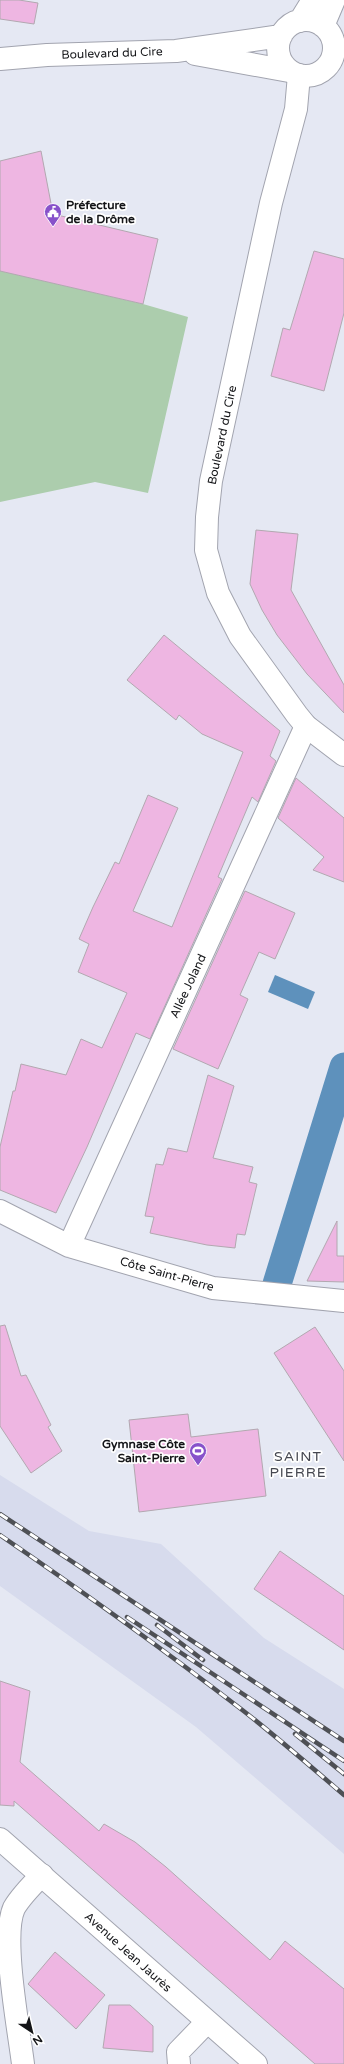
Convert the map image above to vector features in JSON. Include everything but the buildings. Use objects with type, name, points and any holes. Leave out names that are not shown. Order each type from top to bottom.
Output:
[{"type":"street","points":[[300,21],[313,0]]},
{"type":"street","points":[[323,26],[334,0]]},
{"type":"street","points":[[300,21],[316,22],[323,26],[329,33],[333,42],[331,61],[325,69],[317,74],[308,76],[294,73],[281,61],[279,55],[279,42],[281,36],[292,24],[300,21]]},
{"type":"street","name":"Boulevard du Cire","points":[[0,59],[47,55],[176,51],[281,36]]},
{"type":"street","name":"Boulevard du Cire","points":[[0,46],[47,55]]},
{"type":"street","name":"Boulevard du Cire","points":[[176,51],[294,73],[296,109],[271,203],[211,481],[207,517],[206,550],[218,593],[240,636],[306,726],[344,756]]},
{"type":"street","name":"Allée Joland","points":[[69,1246],[306,726]]},
{"type":"street","name":"Côte Saint-Pierre","points":[[0,1211],[69,1246],[213,1288],[344,1301]]},
{"type":"street","name":"Avenue Jean Jaurès","points":[[0,1839],[256,2064]]},
{"type":"street","points":[[23,2064],[12,1984],[9,1937],[14,1909],[24,1894],[42,1875]]},
{"type":"street","points":[[179,2064],[178,2052],[207,2022]]},
{"type":"shaded area","points":[[0,1475],[89,1531],[161,1544],[264,1638],[344,1689],[344,1854],[196,1727],[0,1586]]},
{"type":"green space","points":[[0,269],[1,271],[143,304],[188,317],[148,493],[95,482],[0,502]]},
{"type":"water","points":[[275,975],[315,992],[308,1009],[268,992]]},
{"type":"waterway","points":[[277,1284],[344,1067]]},
{"type":"railway","points":[[0,1514],[344,1741]]},
{"type":"railway","points":[[0,1535],[122,1620],[212,1687],[267,1730],[344,1795]]},
{"type":"railway","points":[[127,1617],[344,1761]]},
{"type":"railway","points":[[157,1625],[203,1660]]},
{"type":"railway","points":[[295,1734],[344,1774]]},
{"type":"place","name":"Préfecture de la Drôme","points":[[53,227]]},
{"type":"place","name":"Gymnase Côte Saint-Pierre","points":[[198,1466]]},
{"type":"district","name":"SAINT PIERRE","points":[[298,1464]]}]
